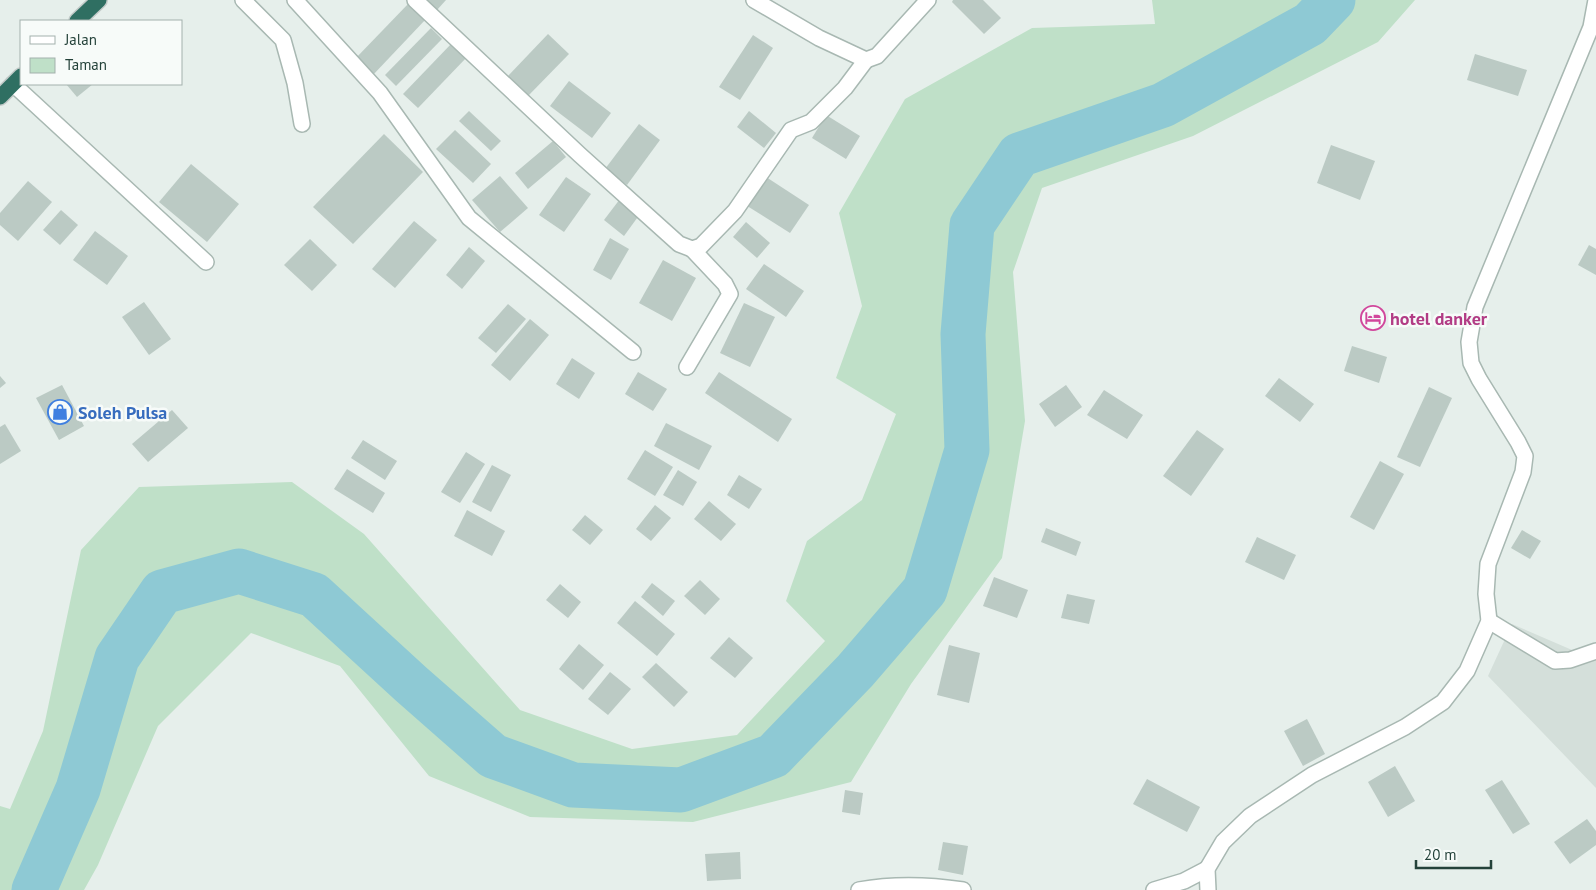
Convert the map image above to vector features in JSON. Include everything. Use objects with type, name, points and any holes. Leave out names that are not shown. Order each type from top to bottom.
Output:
[{"type":"highway","points":[[78,20],[99,0]]},
{"type":"highway","points":[[0,97],[17,80]]},
{"type":"street","points":[[243,0],[283,40],[295,83],[302,124]]},
{"type":"street","points":[[295,0],[380,93],[469,218],[633,352]]},
{"type":"street","points":[[415,0],[580,155],[679,244],[692,249],[725,284],[730,294],[687,367]]},
{"type":"street","points":[[754,0],[819,38],[866,60]]},
{"type":"street","points":[[692,249],[701,246],[735,211],[791,130],[811,122],[845,88],[866,60],[877,56],[928,0]]},
{"type":"street","points":[[1208,890],[1208,869],[1223,842],[1250,816],[1312,775],[1405,727],[1443,702],[1467,671],[1489,620],[1486,594],[1488,564],[1522,472],[1525,456],[1471,363],[1469,342],[1475,307],[1591,27],[1596,0]]},
{"type":"street","points":[[22,85],[206,262]]},
{"type":"street","points":[[1489,620],[1555,661],[1570,660],[1596,650]]},
{"type":"street","points":[[1154,890],[1184,881],[1208,869]]},
{"type":"street","points":[[859,890],[877,887],[963,890]]},
{"type":"shaded area","points":[[1512,624],[1579,653],[1596,648],[1596,788],[1488,676]]},
{"type":"green space","points":[[1152,0],[1415,0],[1378,42],[1193,136],[1042,188],[1013,272],[1025,421],[1002,558],[911,684],[851,782],[693,822],[530,817],[429,776],[340,666],[251,633],[158,726],[98,865],[84,890],[0,890],[0,806],[10,809],[43,731],[81,550],[139,487],[292,482],[364,534],[520,710],[632,749],[737,735],[825,641],[786,601],[807,541],[862,500],[896,414],[836,378],[862,306],[839,213],[905,99],[1032,28],[1155,24]]},
{"type":"building","points":[[426,0],[446,0],[437,10]]},
{"type":"building","points":[[953,0],[983,0],[1001,18],[984,34],[952,2]]},
{"type":"building","points":[[409,3],[426,19],[372,76],[355,59]]},
{"type":"building","points":[[431,28],[442,39],[396,86],[385,75]]},
{"type":"building","points":[[548,34],[569,54],[528,96],[508,76]]},
{"type":"building","points":[[753,35],[773,48],[740,100],[719,87]]},
{"type":"building","points":[[452,43],[467,57],[418,108],[403,94]]},
{"type":"building","points":[[1475,54],[1527,70],[1518,96],[1467,80]]},
{"type":"building","points":[[569,81],[611,113],[592,138],[550,106]]},
{"type":"building","points":[[67,85],[92,85],[77,97]]},
{"type":"building","points":[[469,111],[501,141],[491,151],[459,121]]},
{"type":"building","points":[[749,111],[776,133],[764,148],[737,127]]},
{"type":"building","points":[[826,115],[860,136],[846,159],[812,138]]},
{"type":"building","points":[[639,124],[660,140],[627,185],[605,169]]},
{"type":"building","points":[[455,130],[491,164],[473,183],[436,149]]},
{"type":"building","points":[[384,134],[423,172],[353,244],[313,207]]},
{"type":"building","points":[[553,141],[566,157],[528,189],[515,173]]},
{"type":"building","points":[[1331,145],[1375,161],[1360,200],[1317,183]]},
{"type":"building","points":[[191,164],[239,204],[207,242],[159,202]]},
{"type":"building","points":[[763,175],[809,205],[790,233],[744,204]]},
{"type":"building","points":[[500,176],[528,208],[500,232],[472,200]]},
{"type":"building","points":[[566,177],[591,194],[564,232],[539,215]]},
{"type":"building","points":[[28,181],[52,202],[18,241],[0,225],[0,213]]},
{"type":"building","points":[[620,199],[640,214],[624,236],[604,220]]},
{"type":"building","points":[[61,210],[78,225],[60,245],[43,230]]},
{"type":"building","points":[[414,221],[437,240],[395,288],[372,269]]},
{"type":"building","points":[[746,222],[770,243],[757,258],[733,237]]},
{"type":"building","points":[[95,231],[128,256],[107,285],[73,260]]},
{"type":"building","points":[[610,238],[629,249],[611,280],[593,270]]},
{"type":"building","points":[[310,239],[337,265],[312,291],[284,265]]},
{"type":"building","points":[[1589,245],[1596,249],[1596,275],[1578,265]]},
{"type":"building","points":[[469,247],[485,261],[462,289],[446,275]]},
{"type":"building","points":[[663,260],[696,278],[672,321],[639,303]]},
{"type":"building","points":[[764,264],[804,291],[786,317],[746,289]]},
{"type":"building","points":[[144,302],[171,339],[149,355],[122,317]]},
{"type":"building","points":[[744,303],[775,317],[750,367],[720,353]]},
{"type":"building","points":[[508,304],[526,319],[496,353],[478,338]]},
{"type":"building","points":[[530,319],[549,335],[510,381],[491,365]]},
{"type":"building","points":[[1352,346],[1387,357],[1379,383],[1344,371]]},
{"type":"building","points":[[572,358],[595,373],[579,399],[556,384]]},
{"type":"building","points":[[638,372],[667,389],[653,411],[625,394]]},
{"type":"building","points":[[719,372],[792,419],[778,442],[705,393]]},
{"type":"building","points":[[0,376],[6,383],[0,388]]},
{"type":"building","points":[[1279,378],[1314,404],[1300,422],[1265,396]]},
{"type":"building","name":"Soleh Pulsa","points":[[62,385],[84,426],[59,440],[36,398]]},
{"type":"building","points":[[1066,385],[1082,407],[1055,427],[1039,404]]},
{"type":"building","points":[[1429,387],[1452,398],[1420,467],[1397,457]]},
{"type":"building","points":[[1104,390],[1143,415],[1127,439],[1087,415]]},
{"type":"building","points":[[172,410],[188,428],[148,462],[132,444]]},
{"type":"building","points":[[666,423],[712,446],[699,470],[654,446]]},
{"type":"building","points":[[5,424],[21,451],[0,464],[0,427]]},
{"type":"building","points":[[1197,430],[1224,449],[1191,496],[1163,476]]},
{"type":"building","points":[[363,440],[397,461],[385,480],[351,458]]},
{"type":"building","points":[[645,450],[673,467],[655,496],[627,479]]},
{"type":"building","points":[[466,452],[485,464],[460,503],[441,492]]},
{"type":"building","points":[[1380,461],[1404,474],[1374,530],[1350,517]]},
{"type":"building","points":[[492,465],[511,475],[491,512],[472,502]]},
{"type":"building","points":[[347,469],[385,493],[373,513],[334,489]]},
{"type":"building","points":[[678,470],[697,482],[683,506],[663,495]]},
{"type":"building","points":[[739,475],[762,489],[749,509],[727,495]]},
{"type":"building","points":[[709,501],[736,524],[721,541],[694,519]]},
{"type":"building","points":[[655,505],[671,518],[651,541],[636,529]]},
{"type":"building","points":[[467,510],[505,531],[492,556],[454,536]]},
{"type":"building","points":[[585,515],[603,530],[590,545],[572,530]]},
{"type":"building","points":[[1046,528],[1081,542],[1076,556],[1041,542]]},
{"type":"building","points":[[1522,530],[1541,541],[1530,559],[1511,548]]},
{"type":"building","points":[[1257,537],[1296,555],[1284,580],[1245,562]]},
{"type":"building","points":[[994,577],[1028,590],[1017,618],[983,606]]},
{"type":"building","points":[[700,580],[720,599],[705,615],[684,596]]},
{"type":"building","points":[[652,583],[675,601],[663,616],[641,597]]},
{"type":"building","points":[[560,584],[581,602],[568,618],[546,600]]},
{"type":"building","points":[[1067,594],[1095,600],[1089,624],[1061,618]]},
{"type":"building","points":[[635,601],[675,634],[657,656],[617,623]]},
{"type":"building","points":[[729,637],[753,658],[735,678],[710,658]]},
{"type":"building","points":[[579,644],[604,665],[583,690],[559,669]]},
{"type":"building","points":[[949,645],[980,653],[969,703],[937,695]]},
{"type":"building","points":[[656,663],[688,692],[674,707],[642,677]]},
{"type":"building","points":[[610,672],[631,689],[608,715],[588,699]]},
{"type":"building","points":[[1307,719],[1325,754],[1303,766],[1284,731]]},
{"type":"building","points":[[1395,766],[1415,801],[1388,817],[1368,782]]},
{"type":"building","points":[[1147,779],[1200,807],[1187,832],[1133,804]]},
{"type":"building","points":[[1502,780],[1530,824],[1513,834],[1485,790]]},
{"type":"building","points":[[845,790],[863,793],[860,815],[842,812]]},
{"type":"building","points":[[1587,819],[1596,831],[1596,845],[1570,864],[1554,842]]},
{"type":"building","points":[[943,842],[968,846],[963,875],[938,870]]},
{"type":"building","points":[[740,852],[741,879],[707,881],[705,854]]},
{"type":"waterway","points":[[34,890],[78,789],[117,658],[162,592],[239,571],[314,595],[493,756],[573,785],[681,790],[773,756],[856,670],[925,590],[967,450],[963,334],[972,225],[1019,155],[1163,105],[1310,24],[1333,0]]},
{"type":"place","name":"hotel danker","points":[[1373,318]]},
{"type":"place","name":"Soleh Pulsa","points":[[60,412]]}]
